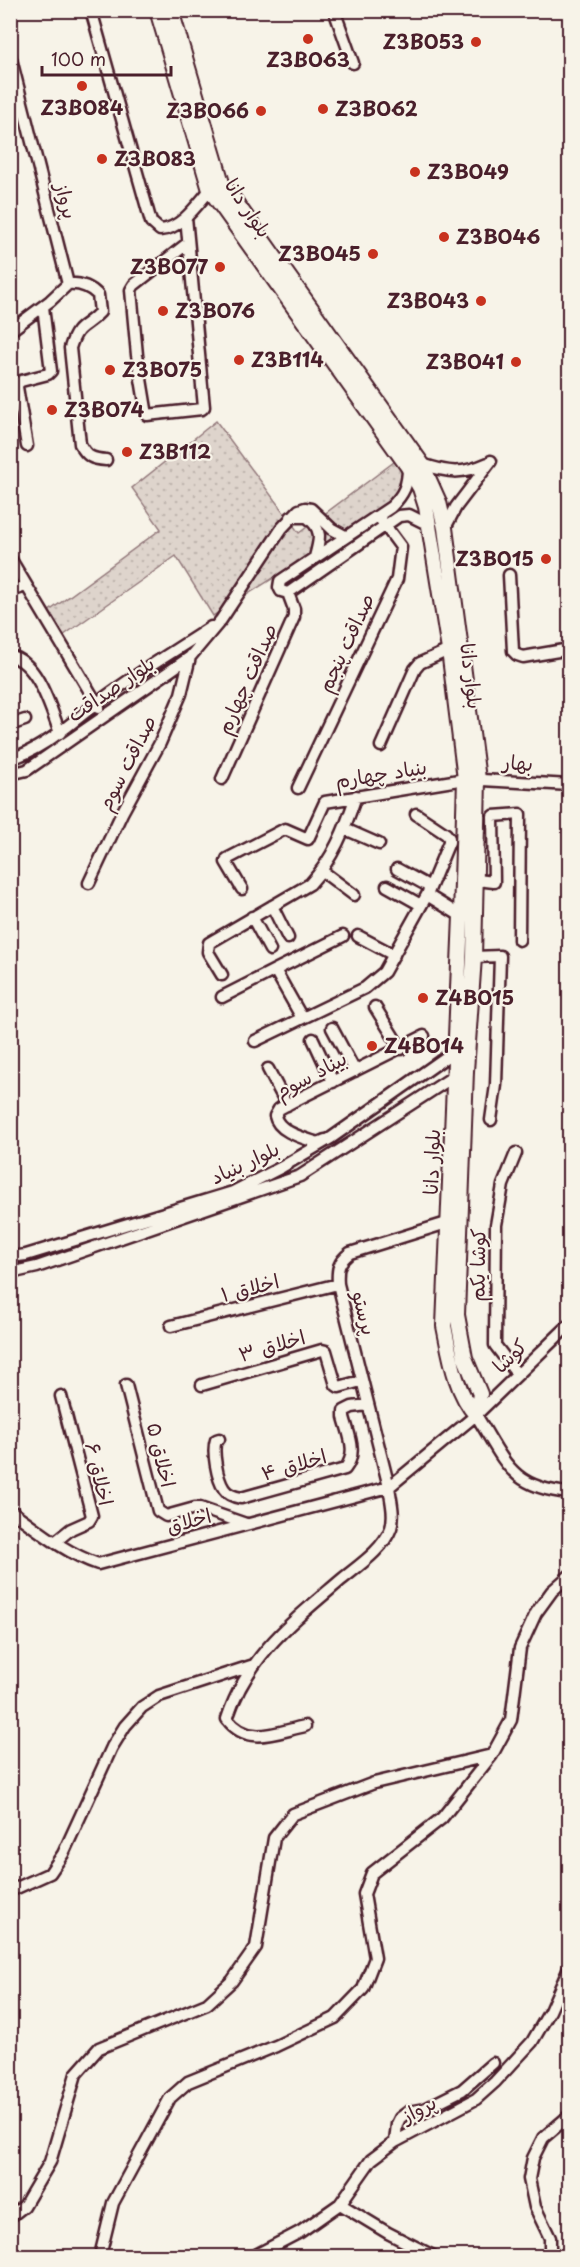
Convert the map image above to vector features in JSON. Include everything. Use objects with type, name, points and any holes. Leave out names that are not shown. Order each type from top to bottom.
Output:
[{"type":"street","points":[[91,10],[151,222],[160,230],[168,229],[186,217],[210,190]]},
{"type":"street","name":"بلوار دانا","points":[[157,10],[210,190],[415,465],[429,525],[471,779],[461,916],[462,1047]]},
{"type":"street","name":"بلوار دانا","points":[[171,10],[222,183],[439,502],[445,528],[471,779],[477,880],[474,957],[460,1073],[444,1326],[450,1359],[468,1406],[476,1415]]},
{"type":"street","points":[[334,10],[354,63]]},
{"type":"street","name":"پرواز","points":[[10,55],[68,284]]},
{"type":"street","points":[[186,217],[204,406],[202,409],[147,415],[137,355],[131,290],[134,285],[188,243]]},
{"type":"street","points":[[10,331],[43,307],[68,284],[77,283],[90,288],[98,295],[100,312],[93,320],[83,324],[75,334],[70,348],[80,444],[92,459],[106,460]]},
{"type":"street","points":[[27,446],[17,387],[21,381],[48,374],[51,371],[43,307]]},
{"type":"street","points":[[429,525],[409,515],[381,520],[345,536],[280,581],[279,587],[281,591],[288,593],[381,520],[401,497],[415,465],[456,473],[472,470],[491,461],[456,507],[445,528]]},
{"type":"street","points":[[291,517],[298,510],[312,509],[332,529],[345,536]]},
{"type":"street","points":[[291,517],[307,517],[319,529],[321,537],[315,557]]},
{"type":"street","name":"بلوار صداقت","points":[[10,774],[27,770],[190,657],[221,620],[291,517]]},
{"type":"street","name":"صداقت پنجم","points":[[298,788],[397,579],[400,547],[381,520]]},
{"type":"street","points":[[10,558],[104,715]]},
{"type":"street","points":[[509,575],[513,651],[523,657],[570,649]]},
{"type":"street","points":[[10,591],[26,586]]},
{"type":"street","name":"صداقت چهارم","points":[[222,779],[294,617],[294,609],[288,593]]},
{"type":"street","name":"بلوار صداقت","points":[[10,759],[25,754],[60,733],[97,703],[221,620]]},
{"type":"street","points":[[381,746],[415,669],[420,663],[448,650]]},
{"type":"street","points":[[10,656],[21,660],[32,670],[45,693],[60,733]]},
{"type":"street","name":"صداقت سوم","points":[[88,883],[160,743],[181,694],[190,657]]},
{"type":"street","points":[[10,725],[25,720]]},
{"type":"street","name":"بهار","points":[[471,779],[570,785]]},
{"type":"street","name":"بنیاد چهارم","points":[[242,889],[226,862],[230,856],[285,829],[308,839],[325,802],[471,779]]},
{"type":"street","points":[[222,975],[208,952],[209,943],[310,885],[322,871],[345,829],[356,796]]},
{"type":"street","points":[[255,1041],[268,1037],[365,988],[384,972],[426,896],[449,838],[416,814]]},
{"type":"street","points":[[477,880],[494,882],[493,816],[520,814],[519,940]]},
{"type":"street","points":[[345,829],[379,844]]},
{"type":"street","points":[[397,869],[426,896],[461,916]]},
{"type":"street","points":[[322,871],[354,895]]},
{"type":"street","points":[[387,886],[426,896]]},
{"type":"street","points":[[272,906],[288,938]]},
{"type":"street","points":[[252,917],[270,950]]},
{"type":"street","points":[[222,997],[342,936]]},
{"type":"street","points":[[358,936],[394,955]]},
{"type":"street","points":[[474,957],[500,956],[496,1085],[491,1120]]},
{"type":"street","points":[[275,970],[302,1018]]},
{"type":"street","points":[[375,1007],[401,1049]]},
{"type":"street","points":[[332,1028],[355,1071]]},
{"type":"street","name":"بیناد سوم","points":[[331,1138],[318,1143],[284,1129],[276,1122],[275,1116],[279,1109],[424,1036]]},
{"type":"street","points":[[313,1039],[333,1082]]},
{"type":"street","name":"بلوار بنیاد","points":[[10,1257],[26,1255],[233,1192],[331,1138],[462,1047]]},
{"type":"street","points":[[268,1069],[287,1105]]},
{"type":"street","name":"بلوار دانا","points":[[460,1073],[457,1315],[461,1345],[480,1394],[476,1415]]},
{"type":"street","name":"بلوار بنیاد","points":[[10,1273],[37,1267],[300,1176],[460,1073]]},
{"type":"street","name":"کوشا یکم","points":[[516,1153],[502,1185],[496,1225],[495,1345],[517,1374]]},
{"type":"street","name":"پرستو","points":[[304,1726],[256,1737],[235,1730],[227,1719],[233,1702],[268,1645],[376,1550],[386,1538],[393,1517],[389,1487],[338,1284],[337,1269],[341,1260],[350,1253],[450,1222]]},
{"type":"street","name":"اخلاق ۱","points":[[171,1326],[338,1284]]},
{"type":"street","name":"کوشا","points":[[476,1415],[570,1324]]},
{"type":"street","name":"اخلاق ۳","points":[[202,1385],[322,1350],[326,1351],[336,1385],[339,1387],[362,1381]]},
{"type":"street","name":"اخلاق ۵","points":[[126,1385],[158,1511],[166,1516],[200,1508],[246,1524]]},
{"type":"street","name":"اخلاق ۶","points":[[55,1542],[71,1529],[89,1521],[92,1516],[61,1396]]},
{"type":"street","name":"اخلاق ۴","points":[[219,1439],[214,1445],[220,1479],[225,1491],[234,1497],[241,1498],[345,1469],[352,1461],[353,1454],[344,1417],[345,1411],[352,1407],[367,1405]]},
{"type":"street","points":[[389,1487],[476,1415],[506,1463],[519,1479],[547,1491],[570,1493]]},
{"type":"street","name":"اخلاق","points":[[10,1510],[55,1542],[83,1559],[98,1564],[389,1487]]},
{"type":"street","points":[[100,2256],[113,2203],[170,2098],[188,2082],[276,2046],[335,2018],[363,1989],[375,1958],[363,1894],[372,1873],[442,1818],[492,1755],[511,1720],[520,1648],[536,1613],[552,1591],[570,1575]]},
{"type":"street","points":[[10,1891],[50,1873],[63,1854],[112,1747],[125,1726],[142,1707],[159,1696],[254,1665]]},
{"type":"street","points":[[10,2217],[24,2206],[50,2162],[76,2074],[99,2048],[207,2004],[232,1981],[256,1947],[274,1838],[293,1814],[374,1784],[492,1755]]},
{"type":"street","name":"پرواز","points":[[254,2256],[300,2232],[340,2204],[371,2160],[395,2142],[476,2099],[495,2082],[532,2042],[550,2011],[570,1966]]},
{"type":"street","points":[[395,2142],[400,2118],[408,2112],[424,2109],[462,2090],[493,2063]]},
{"type":"street","points":[[550,2256],[550,2238],[535,2207],[530,2179],[533,2158],[543,2138],[570,2115]]},
{"type":"street","points":[[340,2204],[420,2254],[433,2256]]},
{"type":"shaded area","points":[[216,421],[299,533],[402,456],[421,485],[213,616],[176,556],[64,635],[48,612],[161,529],[132,488]]},
{"type":"place","name":"Z3B063","points":[[308,39]]},
{"type":"place","name":"Z3B053","points":[[476,42]]},
{"type":"place","name":"Z3B084","points":[[82,86]]},
{"type":"place","name":"Z3B062","points":[[323,109]]},
{"type":"place","name":"Z3B066","points":[[261,111]]},
{"type":"place","name":"Z3B083","points":[[102,159]]},
{"type":"place","name":"Z3B049","points":[[415,172]]},
{"type":"place","name":"Z3B046","points":[[444,237]]},
{"type":"place","name":"Z3B045","points":[[373,254]]},
{"type":"place","name":"Z3B077","points":[[220,267]]},
{"type":"place","name":"Z3B043","points":[[481,301]]},
{"type":"place","name":"Z3B076","points":[[163,311]]},
{"type":"place","name":"Z3B114","points":[[239,360]]},
{"type":"place","name":"Z3B041","points":[[516,362]]},
{"type":"place","name":"Z3B075","points":[[110,370]]},
{"type":"place","name":"Z3B074","points":[[52,410]]},
{"type":"place","name":"Z3B112","points":[[127,452]]},
{"type":"place","name":"Z3B015","points":[[546,559]]},
{"type":"place","name":"Z4B015","points":[[423,998]]},
{"type":"place","name":"Z4B014","points":[[372,1046]]}]
